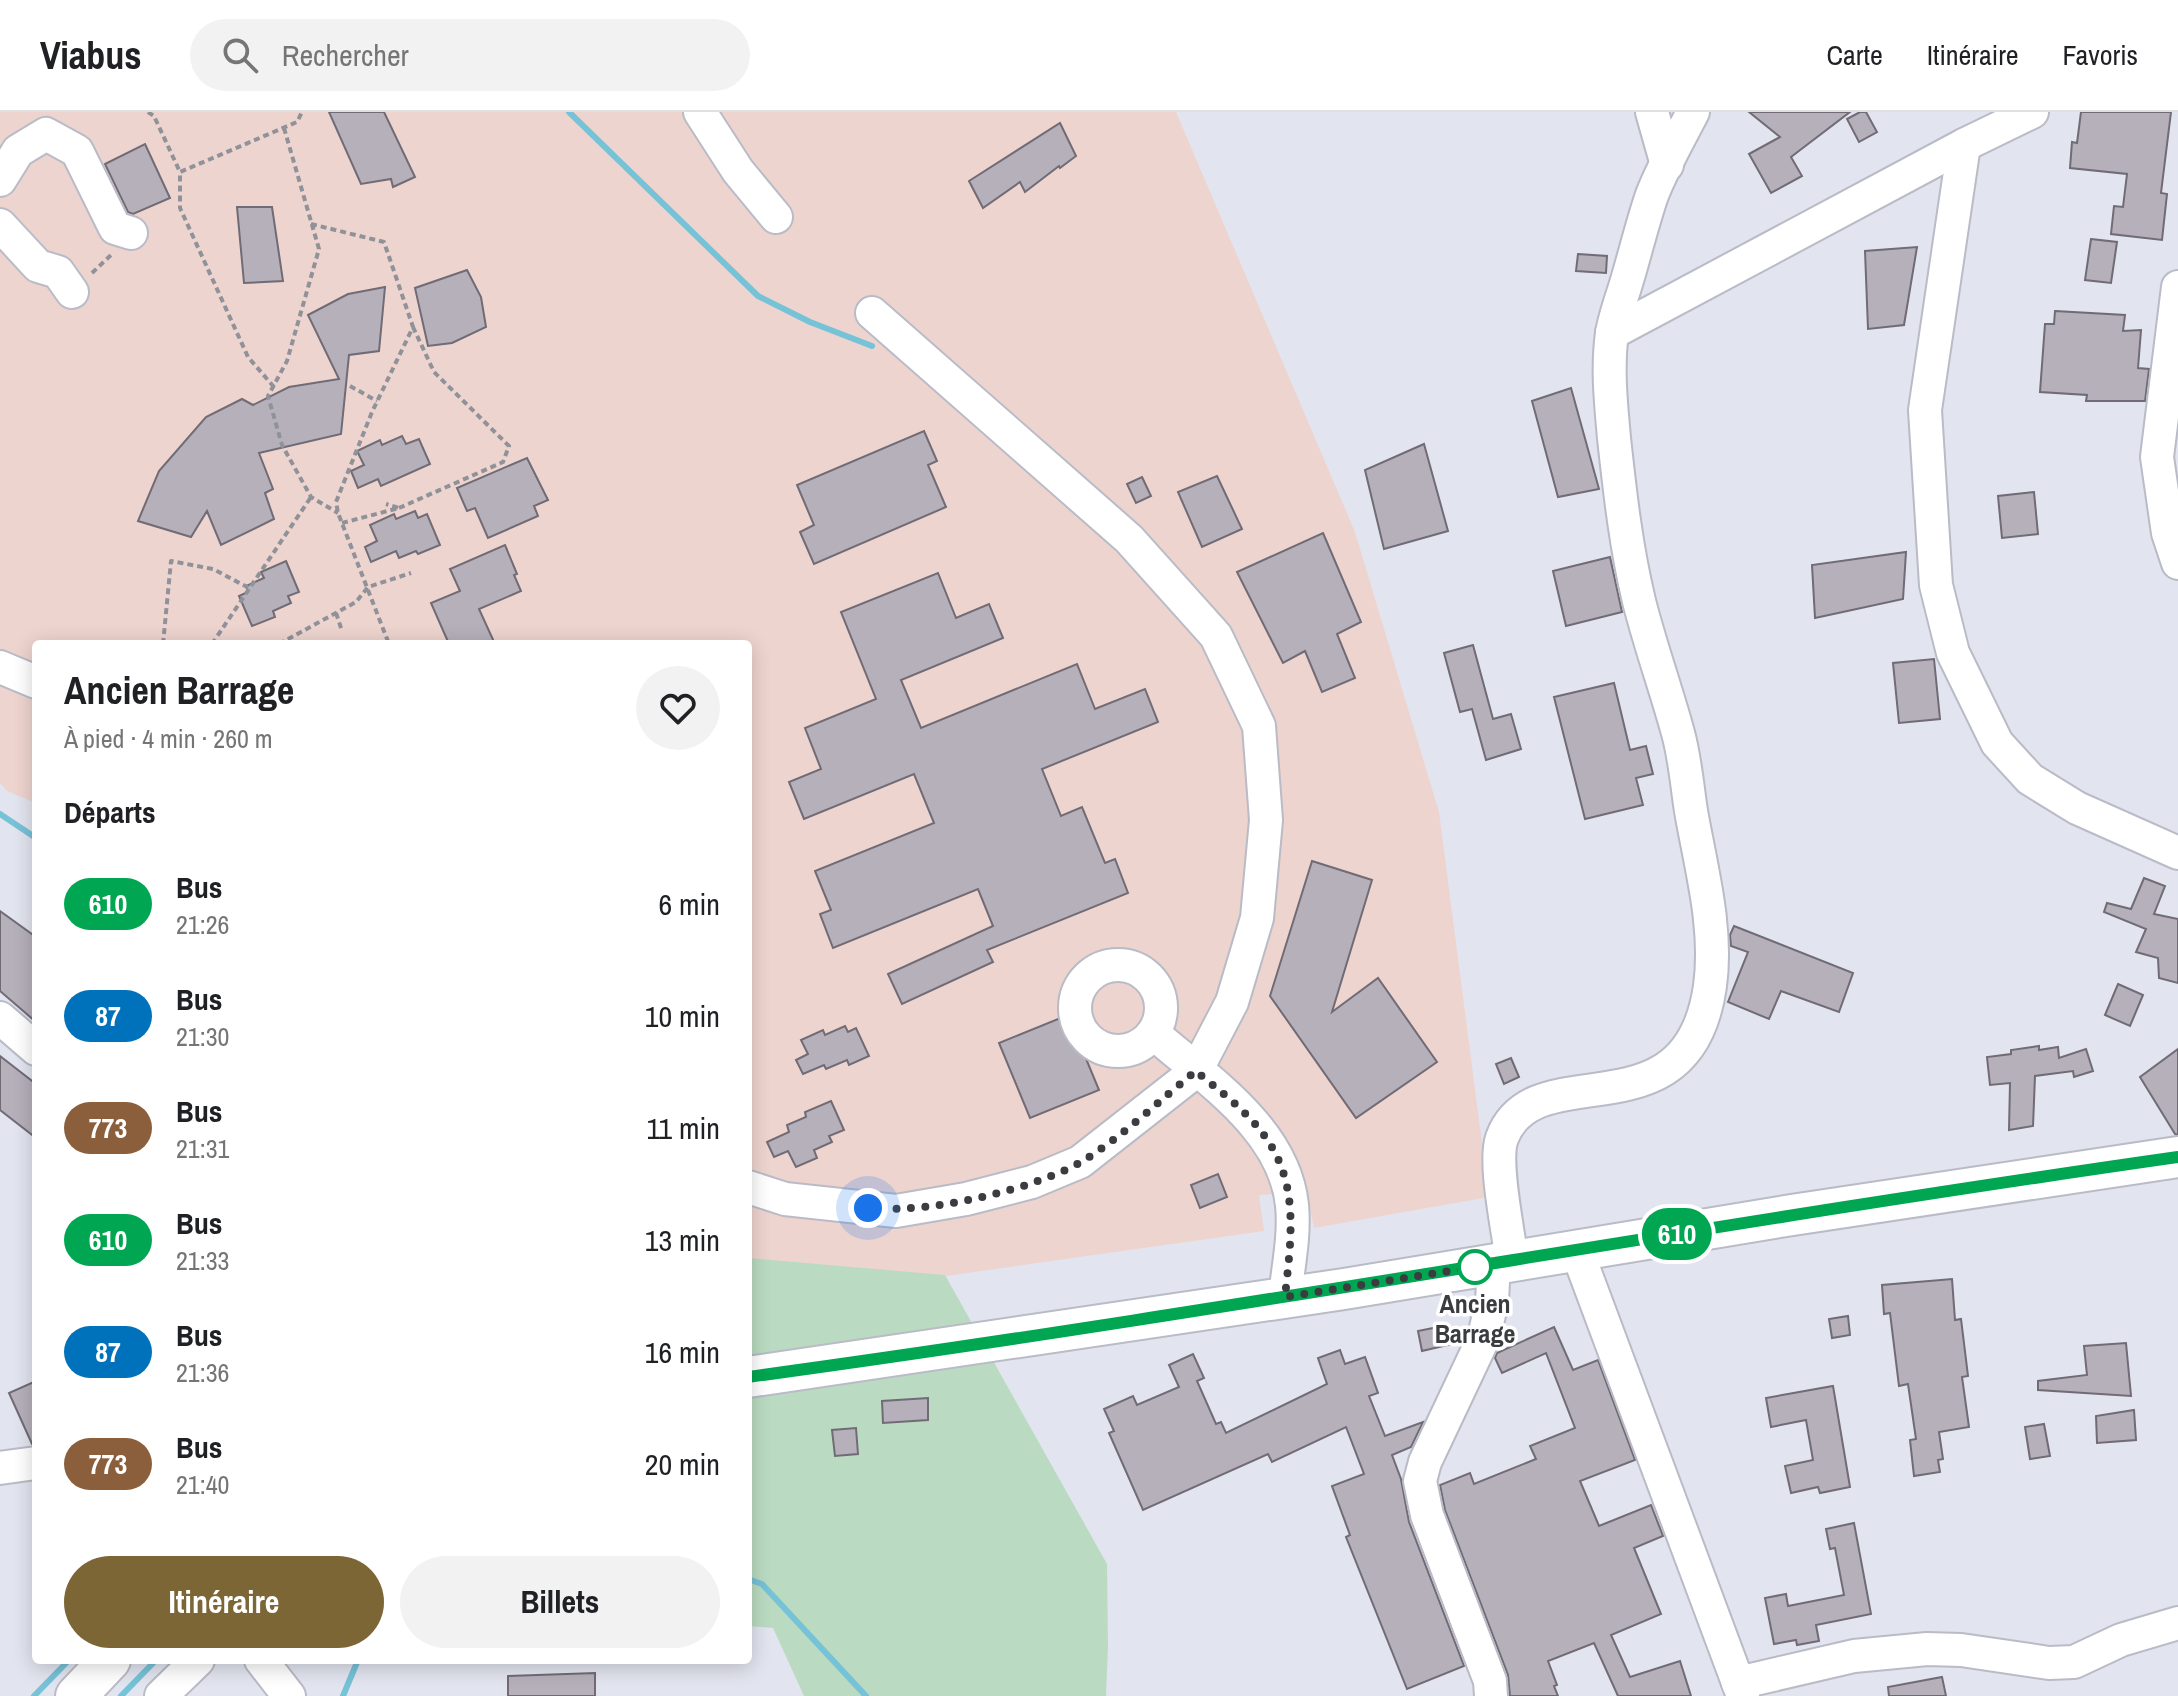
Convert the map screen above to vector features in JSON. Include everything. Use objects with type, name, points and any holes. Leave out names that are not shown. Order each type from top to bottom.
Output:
[{"type":"main road","points":[[752,1376],[1285,1297],[2009,1180],[2178,1157]]},
{"type":"main road","points":[[76,1696],[106,1664]]},
{"type":"street","points":[[700,112],[738,171],[776,217]]},
{"type":"street","points":[[1652,112],[1667,165]]},
{"type":"street","points":[[1491,1696],[1490,1681],[1427,1515],[1420,1481],[1425,1462],[1484,1337],[1503,1262],[1501,1140],[1519,1115],[1536,1101],[1554,1095],[1607,1090],[1662,1072],[1681,1056],[1693,1039],[1710,989],[1712,936],[1679,736],[1639,600],[1621,505],[1609,381],[1612,333],[1653,193],[1693,112]]},
{"type":"street","points":[[1612,333],[1964,145],[2032,112]]},
{"type":"street","points":[[0,180],[18,151],[46,134],[77,151],[115,228],[131,233]]},
{"type":"street","points":[[1964,145],[1925,410],[1936,585],[1953,653],[1997,743],[2030,779],[2077,808],[2178,853]]},
{"type":"street","points":[[0,225],[38,266],[58,272],[68,286]]},
{"type":"street","points":[[2178,287],[2157,457],[2168,533],[2178,563]]},
{"type":"street","points":[[752,1188],[785,1199],[896,1211],[966,1199],[1032,1182],[1080,1162],[1196,1071],[1232,1002],[1257,918],[1266,820],[1259,726],[1216,636],[1129,539],[872,313]]},
{"type":"street","points":[[0,667],[32,680]]},
{"type":"street","points":[[0,1018],[32,1046]]},
{"type":"street","points":[[1153,1033],[1259,1128],[1277,1154],[1290,1193],[1292,1229],[1285,1297]]},
{"type":"street","points":[[1577,1251],[1740,1689],[1854,1656],[1927,1649],[1961,1650],[2049,1663],[2074,1662],[2100,1648],[2178,1623]]},
{"type":"street","points":[[0,1468],[32,1464]]},
{"type":"street","points":[[161,1696],[194,1664]]},
{"type":"street","points":[[264,1664],[289,1696]]},
{"type":"path","points":[[148,112],[154,116],[180,172],[180,208],[248,357],[274,387]]},
{"type":"path","points":[[180,172],[297,122],[302,112]]},
{"type":"path","points":[[284,128],[319,249],[287,361],[268,396],[282,445],[311,497],[338,513]]},
{"type":"path","points":[[311,224],[384,242],[413,327],[434,372],[509,446],[503,462],[399,508],[342,523]]},
{"type":"path","points":[[68,286],[95,272],[131,233]]},
{"type":"path","points":[[388,640],[336,502],[377,401],[413,327]]},
{"type":"path","points":[[350,386],[377,401]]},
{"type":"path","points":[[215,640],[311,497]]},
{"type":"path","points":[[386,504],[399,508]]},
{"type":"path","points":[[163,640],[171,561],[213,569],[249,588]]},
{"type":"path","points":[[286,640],[356,602],[368,587],[411,573]]},
{"type":"path","points":[[336,613],[342,631]]},
{"type":"shaded area","points":[[0,112],[1176,112],[1355,532],[1439,812],[1489,1197],[1314,1228],[1306,1188],[1290,1193],[1259,1195],[1264,1231],[752,1303],[752,640],[32,640],[32,801],[7,791],[0,783]]},
{"type":"green space","points":[[752,1258],[945,1275],[1107,1564],[1106,1696],[804,1696],[773,1628],[752,1626]]},
{"type":"building","points":[[329,112],[384,112],[415,177],[393,187],[391,179],[361,184]]},
{"type":"building","points":[[1749,112],[1850,112],[1791,157],[1802,176],[1771,193],[1749,154],[1780,137]]},
{"type":"building","points":[[1866,112],[1877,132],[1859,142],[1847,119]]},
{"type":"building","points":[[2081,112],[2171,112],[2161,193],[2167,194],[2162,240],[2111,234],[2114,206],[2123,207],[2127,174],[2070,168],[2072,142],[2077,143]]},
{"type":"building","points":[[1060,123],[1076,156],[1025,192],[1020,182],[983,208],[969,181]]},
{"type":"building","points":[[145,144],[170,198],[133,214],[128,212],[105,164]]},
{"type":"building","points":[[237,207],[272,207],[283,281],[244,283]]},
{"type":"building","points":[[2091,239],[2117,242],[2111,283],[2085,280]]},
{"type":"building","points":[[1917,247],[1904,325],[1868,329],[1865,251]]},
{"type":"building","points":[[1578,254],[1607,256],[1606,273],[1576,271]]},
{"type":"building","points":[[467,270],[481,297],[486,327],[452,343],[428,346],[415,288]]},
{"type":"building","points":[[385,287],[379,351],[349,355],[341,434],[259,453],[273,489],[265,493],[274,519],[221,545],[207,511],[191,537],[138,521],[159,471],[206,417],[242,399],[253,405],[289,387],[339,379],[308,315],[348,294]]},
{"type":"building","points":[[2055,311],[2125,315],[2123,331],[2141,330],[2138,368],[2149,369],[2145,401],[2086,401],[2087,395],[2040,392],[2045,324],[2054,324]]},
{"type":"building","points":[[1571,388],[1599,489],[1558,497],[1532,401]]},
{"type":"building","points":[[924,431],[937,461],[928,465],[946,507],[814,564],[800,532],[814,525],[797,485]]},
{"type":"building","points":[[402,436],[406,444],[419,439],[430,464],[381,486],[378,479],[358,488],[351,471],[364,465],[357,451],[380,440],[382,445]]},
{"type":"building","points":[[1424,444],[1448,531],[1384,549],[1365,470]]},
{"type":"building","points":[[527,458],[548,500],[534,506],[538,516],[488,538],[475,508],[467,511],[457,488]]},
{"type":"building","points":[[1217,476],[1242,529],[1202,547],[1178,492]]},
{"type":"building","points":[[1142,477],[1151,496],[1136,503],[1127,484]]},
{"type":"building","points":[[2034,492],[2038,534],[2002,538],[1998,496]]},
{"type":"building","points":[[415,511],[418,518],[427,514],[440,545],[399,558],[396,551],[371,562],[365,547],[377,541],[370,525],[394,514],[396,519]]},
{"type":"building","points":[[1323,533],[1361,622],[1337,634],[1355,678],[1322,692],[1305,651],[1283,663],[1237,572]]},
{"type":"building","points":[[505,545],[521,591],[479,609],[493,640],[447,640],[431,603],[460,591],[450,569]]},
{"type":"building","points":[[1906,552],[1903,599],[1815,618],[1812,565]]},
{"type":"building","points":[[1610,557],[1622,612],[1566,626],[1553,571]]},
{"type":"building","points":[[286,561],[299,592],[288,596],[291,603],[273,611],[275,617],[252,626],[239,596],[248,592],[246,586],[264,578],[261,572]]},
{"type":"building","points":[[938,573],[956,618],[989,604],[1003,638],[901,680],[921,728],[1077,664],[1095,709],[1145,689],[1158,722],[1042,769],[1061,816],[1082,807],[1105,863],[1115,859],[1128,893],[987,950],[993,962],[902,1004],[888,974],[993,926],[978,889],[833,948],[820,914],[831,910],[815,871],[934,823],[914,774],[804,819],[789,782],[821,769],[805,728],[876,699],[841,612]]},
{"type":"building","points":[[1473,645],[1493,719],[1511,714],[1521,749],[1486,760],[1472,709],[1460,712],[1444,653]]},
{"type":"building","points":[[1934,659],[1940,719],[1899,723],[1893,663]]},
{"type":"building","points":[[1614,683],[1630,750],[1646,746],[1653,774],[1636,778],[1643,805],[1585,819],[1554,697]]},
{"type":"building","points":[[1312,861],[1372,880],[1332,1012],[1378,978],[1437,1062],[1356,1118],[1270,996]]},
{"type":"building","points":[[2144,878],[2165,886],[2154,914],[2178,919],[2178,983],[2159,978],[2158,958],[2136,952],[2146,929],[2104,912],[2107,903],[2131,909]]},
{"type":"building","points":[[0,911],[32,934],[32,1019],[0,991]]},
{"type":"building","points":[[1734,926],[1853,973],[1839,1012],[1781,991],[1769,1019],[1728,1002],[1748,952],[1731,946],[1730,935]]},
{"type":"building","points":[[2118,984],[2143,995],[2130,1026],[2105,1015]]},
{"type":"building","points":[[1068,1015],[1099,1090],[1030,1118],[999,1043]]},
{"type":"building","points":[[845,1026],[848,1032],[856,1028],[869,1056],[849,1065],[847,1060],[803,1074],[796,1060],[808,1054],[801,1040],[823,1030],[825,1035]]},
{"type":"building","points":[[2039,1046],[2039,1050],[2058,1047],[2059,1058],[2086,1049],[2093,1071],[2074,1077],[2073,1071],[2035,1076],[2033,1126],[2009,1130],[2010,1083],[1990,1085],[1987,1057]]},
{"type":"building","points":[[2178,1049],[2178,1135],[2140,1077]]},
{"type":"building","points":[[0,1056],[32,1081],[32,1135],[0,1110]]},
{"type":"building","points":[[1511,1058],[1519,1077],[1504,1084],[1496,1064]]},
{"type":"building","points":[[831,1101],[844,1130],[829,1136],[832,1142],[814,1150],[817,1158],[796,1167],[788,1151],[774,1157],[767,1142],[789,1132],[787,1125],[806,1117],[805,1112]]},
{"type":"building","points":[[1218,1174],[1227,1197],[1200,1208],[1191,1185]]},
{"type":"building","points":[[1952,1279],[1955,1320],[1961,1319],[1968,1376],[1962,1377],[1969,1427],[1939,1432],[1943,1459],[1938,1460],[1940,1472],[1914,1476],[1910,1440],[1916,1439],[1908,1384],[1899,1386],[1890,1313],[1884,1314],[1882,1285]]},
{"type":"building","points":[[1848,1316],[1850,1335],[1832,1338],[1829,1319]]},
{"type":"building","points":[[1448,1325],[1452,1344],[1422,1351],[1418,1331]]},
{"type":"building","points":[[1554,1327],[1573,1370],[1598,1360],[1635,1460],[1580,1481],[1599,1526],[1651,1505],[1663,1536],[1634,1548],[1661,1614],[1611,1635],[1630,1677],[1680,1661],[1691,1696],[1618,1696],[1594,1643],[1548,1661],[1558,1696],[1510,1696],[1508,1675],[1445,1510],[1440,1485],[1470,1473],[1474,1484],[1536,1459],[1530,1446],[1575,1428],[1546,1353],[1502,1373],[1495,1358],[1497,1353]]},
{"type":"building","points":[[2126,1343],[2131,1396],[2038,1390],[2038,1381],[2087,1375],[2084,1346]]},
{"type":"building","points":[[1340,1350],[1345,1364],[1365,1357],[1378,1393],[1369,1396],[1385,1436],[1423,1422],[1411,1447],[1392,1455],[1401,1479],[1409,1522],[1464,1666],[1407,1689],[1346,1537],[1350,1535],[1332,1486],[1364,1474],[1346,1427],[1272,1462],[1268,1454],[1143,1510],[1109,1433],[1114,1431],[1104,1409],[1133,1396],[1137,1405],[1179,1387],[1169,1365],[1193,1354],[1204,1378],[1197,1381],[1216,1424],[1221,1422],[1226,1433],[1327,1384],[1318,1358]]},
{"type":"building","points":[[32,1383],[32,1444],[9,1393]]},
{"type":"building","points":[[1833,1386],[1850,1487],[1820,1493],[1818,1487],[1791,1493],[1785,1466],[1813,1460],[1806,1420],[1771,1427],[1766,1398]]},
{"type":"building","points":[[928,1398],[928,1420],[883,1423],[882,1401]]},
{"type":"building","points":[[2134,1410],[2136,1440],[2097,1443],[2096,1416]]},
{"type":"building","points":[[2044,1424],[2050,1456],[2030,1459],[2025,1427]]},
{"type":"building","points":[[856,1428],[858,1454],[835,1456],[832,1430]]},
{"type":"building","points":[[1854,1523],[1871,1614],[1816,1625],[1819,1641],[1797,1645],[1796,1640],[1774,1644],[1765,1598],[1786,1594],[1788,1606],[1844,1595],[1835,1548],[1830,1549],[1826,1529]]},
{"type":"building","points":[[595,1673],[595,1696],[508,1696],[508,1676]]},
{"type":"building","points":[[1942,1677],[1946,1696],[1889,1696],[1888,1687]]},
{"type":"waterway","points":[[569,112],[758,296],[810,322],[872,346]]},
{"type":"waterway","points":[[0,814],[32,835]]},
{"type":"waterway","points":[[752,1580],[762,1584],[866,1696]]},
{"type":"waterway","points":[[34,1696],[65,1664]]},
{"type":"waterway","points":[[121,1696],[152,1664]]},
{"type":"waterway","points":[[343,1696],[356,1664]]},
{"type":"bus line","name":"610","points":[[752,1376],[1344,1289],[2009,1180],[2178,1157]]},
{"type":"place","name":"Ancien Barrage","points":[[1475,1267]]},
{"type":"route","points":[[868,1208],[896,1211],[966,1199],[1032,1182],[1080,1162],[1196,1071],[1259,1128],[1277,1154],[1287,1179],[1292,1229],[1285,1297],[1475,1267]]}]
